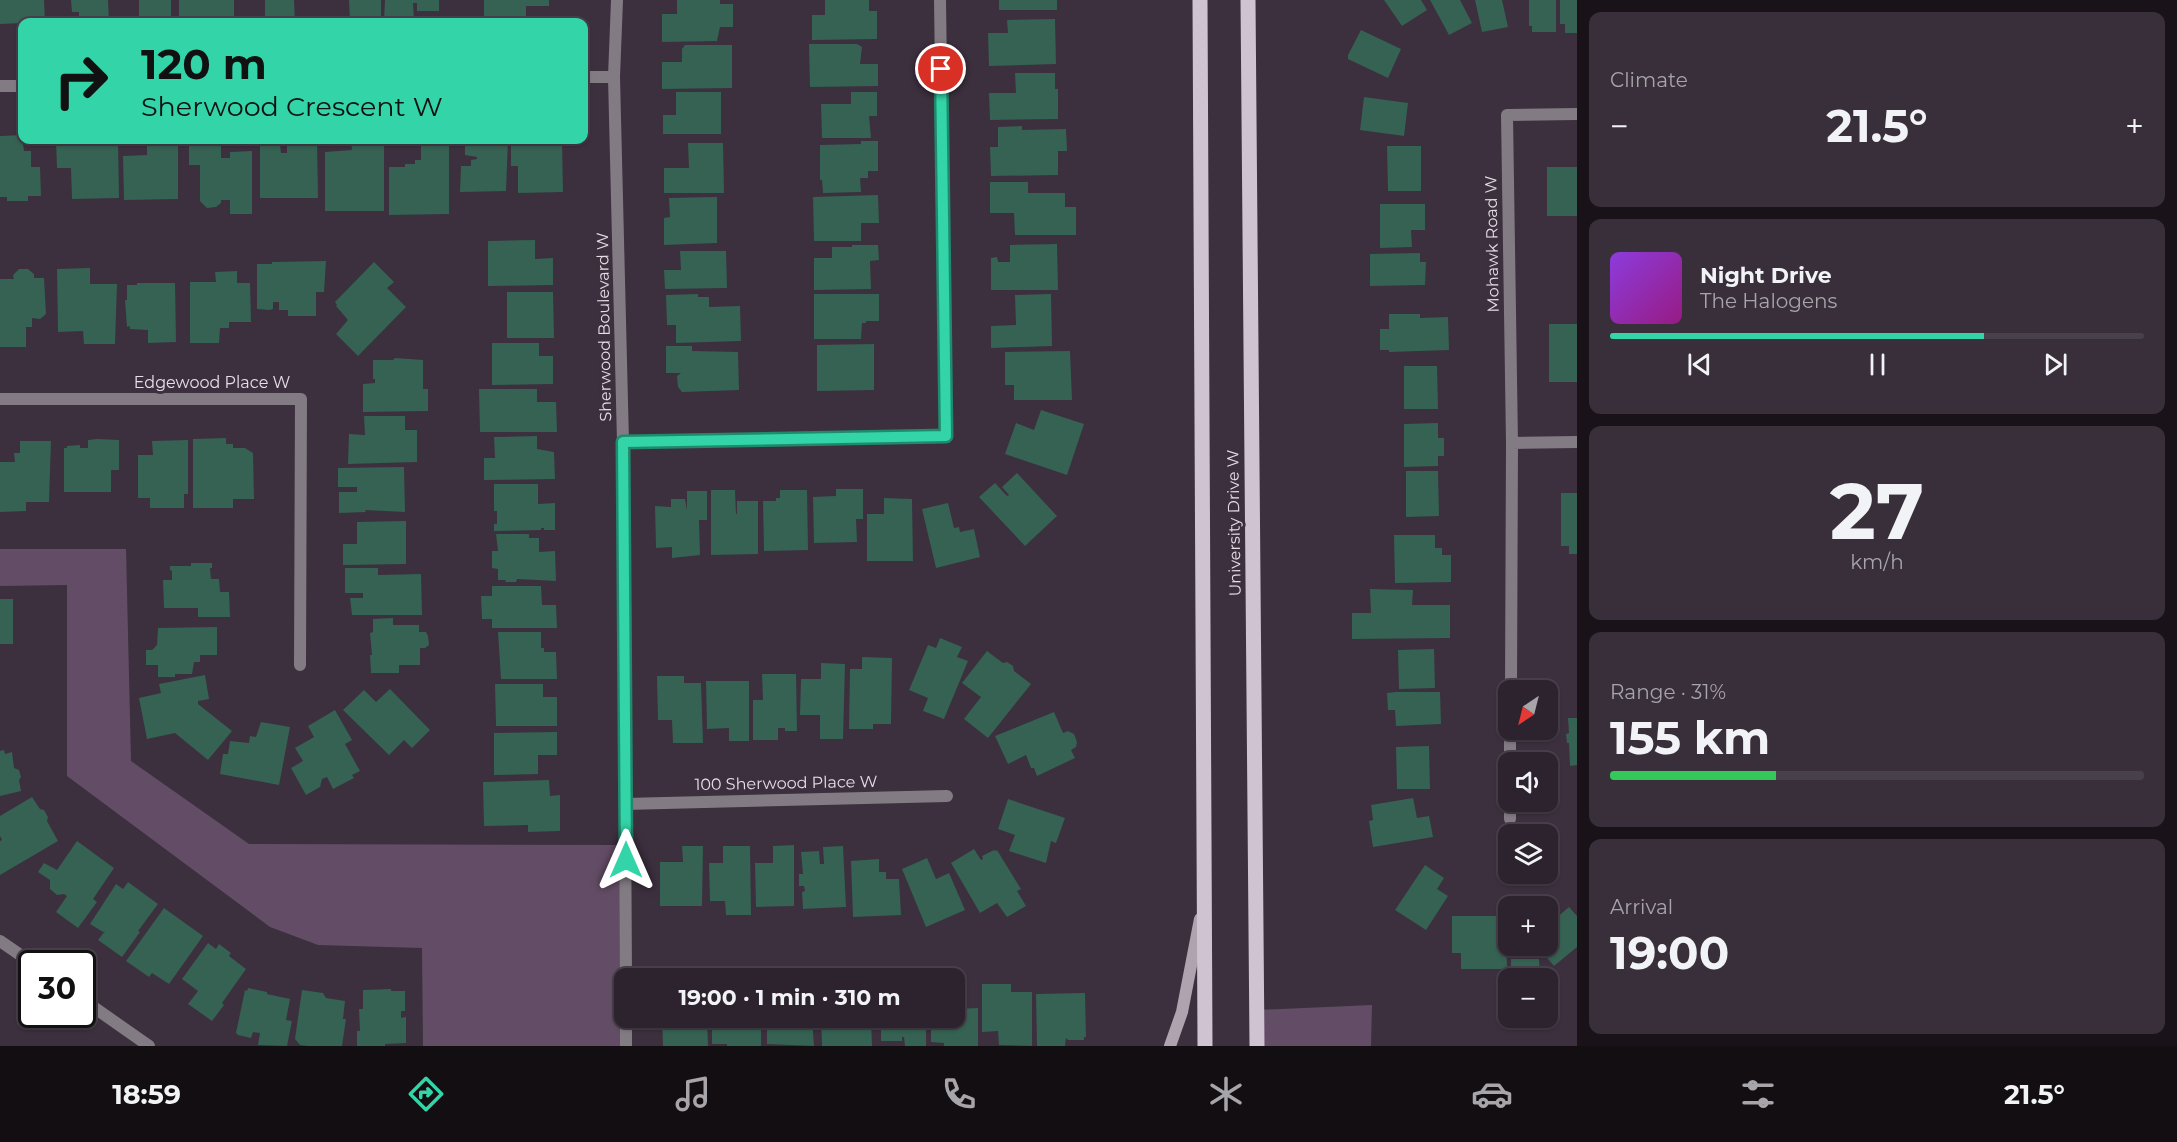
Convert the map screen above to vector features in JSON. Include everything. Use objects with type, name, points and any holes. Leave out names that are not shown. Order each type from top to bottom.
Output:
[{"type":"main road","name":"University Drive W","points":[[1200,0],[1205,1046]]},
{"type":"main road","name":"University Drive W","points":[[1248,0],[1257,1046]]},
{"type":"main road","points":[[1170,1046],[1182,1012],[1203,903]]},
{"type":"street","name":"Sherwood Boulevard W","points":[[617,0],[614,77],[623,442],[626,968]]},
{"type":"street","points":[[623,442],[946,436],[940,0]]},
{"type":"street","points":[[588,77],[614,77]]},
{"type":"street","points":[[0,86],[18,86]]},
{"type":"street","name":"Mohawk Road W","points":[[1511,680],[1512,443],[1507,115],[1577,114]]},
{"type":"street","name":"Edgewood Place W","points":[[0,399],[302,399],[300,665]]},
{"type":"street","points":[[1512,443],[1577,442]]},
{"type":"street","name":"100 Sherwood Place W","points":[[625,804],[947,796]]},
{"type":"street","points":[[1510,812],[1510,819]]},
{"type":"street","points":[[0,941],[18,953]]},
{"type":"street","points":[[96,1009],[149,1046]]},
{"type":"street","points":[[626,1028],[626,1046]]},
{"type":"shaded area","points":[[0,549],[126,549],[131,761],[249,844],[625,845],[624,968],[614,968],[614,1028],[625,1028],[626,1046],[423,1046],[422,948],[318,945],[270,927],[67,776],[67,585],[0,586]]},
{"type":"shaded area","points":[[1372,1005],[1371,1046],[1257,1046],[1257,1010]]},
{"type":"building","points":[[0,0],[44,0],[45,18],[18,18],[18,23],[0,24]]},
{"type":"building","points":[[71,0],[108,0],[109,18],[79,18],[79,12],[72,12]]},
{"type":"building","points":[[139,0],[171,0],[171,18],[139,18]]},
{"type":"building","points":[[179,0],[234,0],[234,18],[179,18]]},
{"type":"building","points":[[265,0],[294,0],[295,18],[265,18]]},
{"type":"building","points":[[349,0],[381,0],[381,18],[350,18]]},
{"type":"building","points":[[385,0],[439,0],[439,11],[417,11],[417,3],[413,3],[414,18],[384,18]]},
{"type":"building","points":[[484,0],[549,0],[549,6],[526,6],[526,18],[484,18]]},
{"type":"building","points":[[677,0],[720,0],[720,4],[733,4],[733,27],[720,27],[717,41],[662,42],[662,14],[677,14]]},
{"type":"building","points":[[825,0],[869,0],[869,11],[877,11],[877,39],[812,40],[812,15],[825,15]]},
{"type":"building","points":[[999,0],[1057,0],[1057,10],[999,10]]},
{"type":"building","points":[[1384,0],[1421,0],[1427,10],[1402,26]]},
{"type":"building","points":[[1430,0],[1460,0],[1472,23],[1449,35]]},
{"type":"building","points":[[1475,0],[1502,0],[1508,27],[1482,32]]},
{"type":"building","points":[[1529,0],[1556,0],[1556,32],[1532,32],[1532,26],[1529,26]]},
{"type":"building","points":[[1560,0],[1577,0],[1577,33],[1565,33],[1565,24],[1560,24]]},
{"type":"building","points":[[1055,19],[1056,64],[989,66],[988,33],[1008,33],[1007,20]]},
{"type":"building","points":[[1361,30],[1401,49],[1388,78],[1348,59]]},
{"type":"building","points":[[809,44],[857,44],[862,47],[860,64],[878,64],[878,86],[810,87]]},
{"type":"building","points":[[685,45],[732,45],[732,88],[662,89],[662,62],[682,62],[682,49]]},
{"type":"building","points":[[1015,73],[1055,73],[1055,89],[1058,89],[1058,119],[990,120],[989,93],[1016,93]]},
{"type":"building","points":[[676,92],[721,92],[721,134],[663,134],[663,115],[676,115]]},
{"type":"building","points":[[851,92],[877,92],[877,116],[869,116],[871,138],[822,138],[821,104],[851,104]]},
{"type":"building","points":[[1364,97],[1408,103],[1404,136],[1360,130]]},
{"type":"building","points":[[1022,126],[1022,130],[1066,129],[1067,151],[1058,151],[1058,175],[991,176],[990,147],[998,147],[998,127]]},
{"type":"building","points":[[18,135],[18,144],[23,144],[24,151],[31,151],[31,167],[40,167],[41,196],[28,196],[28,201],[7,201],[7,197],[0,197],[0,136]]},
{"type":"building","points":[[861,141],[878,141],[878,171],[868,171],[868,178],[860,178],[861,192],[823,193],[822,180],[820,180],[820,145],[861,144]]},
{"type":"building","points":[[688,143],[723,143],[724,193],[664,193],[664,168],[689,168]]},
{"type":"building","points":[[56,144],[118,144],[119,198],[72,199],[71,168],[57,168]]},
{"type":"building","points":[[147,144],[178,144],[178,199],[124,200],[123,156],[147,155]]},
{"type":"building","points":[[189,144],[221,144],[221,158],[230,158],[230,152],[252,151],[252,214],[230,214],[230,200],[221,200],[216,207],[207,208],[200,201],[200,165],[189,165]]},
{"type":"building","points":[[287,144],[317,144],[318,198],[260,198],[260,145],[280,145],[281,153],[287,153]]},
{"type":"building","points":[[351,144],[384,144],[384,211],[325,211],[325,152],[352,150]]},
{"type":"building","points":[[421,144],[449,144],[449,214],[389,215],[389,167],[405,167],[405,164],[415,164],[415,160],[421,160]]},
{"type":"building","points":[[465,144],[508,144],[506,191],[460,192],[461,166],[471,166],[471,160],[477,159],[477,157],[465,155]]},
{"type":"building","points":[[511,144],[562,144],[563,192],[518,193],[518,166],[511,166]]},
{"type":"building","points":[[1387,146],[1421,146],[1421,191],[1388,191]]},
{"type":"building","points":[[1547,167],[1577,167],[1577,216],[1547,216]]},
{"type":"building","points":[[990,182],[1028,182],[1028,193],[1065,193],[1065,207],[1076,207],[1076,235],[1015,235],[1014,213],[990,213]]},
{"type":"building","points":[[878,195],[879,223],[861,223],[861,241],[814,241],[813,197]]},
{"type":"building","points":[[717,197],[717,243],[664,245],[664,218],[670,217],[669,198]]},
{"type":"building","points":[[1380,204],[1425,204],[1425,230],[1411,230],[1412,247],[1380,248]]},
{"type":"building","points":[[535,240],[535,259],[553,258],[553,285],[488,286],[488,241]]},
{"type":"building","points":[[1057,244],[1058,290],[991,290],[991,258],[997,257],[998,262],[1010,262],[1010,245]]},
{"type":"building","points":[[852,245],[878,245],[879,260],[870,261],[871,289],[814,290],[814,258],[832,258],[832,247],[852,247]]},
{"type":"building","points":[[680,251],[726,251],[727,288],[665,289],[664,270],[681,270]]},
{"type":"building","points":[[1420,253],[1420,262],[1426,262],[1425,285],[1370,286],[1370,254]]},
{"type":"building","points":[[326,261],[324,292],[316,292],[316,316],[288,316],[288,310],[279,310],[279,302],[273,302],[273,309],[270,310],[257,309],[257,264]]},
{"type":"building","points":[[374,262],[394,282],[387,288],[406,307],[358,356],[336,334],[348,320],[335,302]]},
{"type":"building","points":[[90,268],[90,284],[117,284],[115,344],[84,344],[83,331],[58,332],[57,269]]},
{"type":"building","points":[[19,269],[28,269],[34,274],[34,278],[44,278],[46,314],[40,319],[32,318],[32,327],[26,327],[26,347],[0,347],[0,279],[14,279],[13,275]]},
{"type":"building","points":[[237,271],[237,283],[250,283],[251,322],[229,322],[229,328],[220,328],[219,343],[190,343],[190,282],[216,282],[215,272]]},
{"type":"building","points":[[137,283],[175,283],[176,342],[148,343],[148,330],[127,327],[125,300],[127,300],[127,285],[137,285]]},
{"type":"building","points":[[507,292],[553,292],[554,338],[507,338]]},
{"type":"building","points":[[698,294],[698,297],[709,297],[709,307],[740,306],[741,341],[676,343],[676,325],[667,325],[666,295]]},
{"type":"building","points":[[814,294],[879,294],[879,321],[862,323],[861,339],[814,339]]},
{"type":"building","points":[[1051,294],[1052,346],[991,348],[991,326],[1016,325],[1015,295]]},
{"type":"building","points":[[1389,314],[1420,314],[1420,318],[1448,317],[1449,350],[1389,352],[1389,350],[1380,350],[1380,329],[1389,329]]},
{"type":"building","points":[[1549,324],[1577,324],[1577,382],[1549,382]]},
{"type":"building","points":[[492,343],[539,343],[539,356],[553,356],[553,384],[492,385]]},
{"type":"building","points":[[874,344],[874,390],[817,391],[817,345]]},
{"type":"building","points":[[666,346],[692,346],[692,351],[738,352],[739,390],[682,392],[678,387],[677,376],[681,373],[666,373]]},
{"type":"building","points":[[1070,351],[1072,400],[1014,400],[1014,385],[1005,385],[1005,352]]},
{"type":"building","points":[[395,358],[423,360],[423,389],[428,389],[428,411],[363,412],[363,384],[375,383],[373,360],[393,360]]},
{"type":"building","points":[[1404,366],[1437,366],[1438,409],[1404,409]]},
{"type":"building","points":[[479,389],[537,389],[537,402],[556,402],[557,432],[480,432]]},
{"type":"building","points":[[1041,410],[1084,424],[1067,475],[1005,454],[1016,423],[1034,430]]},
{"type":"building","points":[[364,416],[405,416],[405,430],[417,430],[417,462],[348,464],[349,434],[365,435]]},
{"type":"building","points":[[1438,423],[1438,438],[1444,438],[1444,456],[1438,456],[1438,466],[1404,467],[1404,424]]},
{"type":"building","points":[[537,436],[537,449],[554,452],[555,479],[484,480],[484,458],[495,458],[494,437]]},
{"type":"building","points":[[226,438],[226,444],[233,444],[233,448],[245,448],[253,453],[254,499],[233,499],[233,508],[193,508],[193,439]]},
{"type":"building","points":[[88,440],[119,440],[119,470],[111,470],[111,492],[64,492],[64,448],[80,445],[80,448],[88,448]]},
{"type":"building","points":[[188,440],[188,494],[184,494],[184,508],[150,508],[150,498],[138,498],[138,455],[153,455],[152,441]]},
{"type":"building","points":[[20,441],[51,441],[49,502],[26,502],[26,511],[0,512],[0,462],[15,462],[14,453],[20,453]]},
{"type":"building","points":[[404,467],[405,512],[365,510],[366,512],[339,513],[339,492],[357,492],[357,487],[338,487],[338,468]]},
{"type":"building","points":[[1406,471],[1438,471],[1439,516],[1406,517]]},
{"type":"building","points":[[1017,473],[1057,516],[1025,546],[979,497],[995,483],[1007,496],[1009,495],[1002,487]]},
{"type":"building","points":[[494,484],[538,484],[538,504],[555,503],[555,530],[541,528],[541,530],[494,531],[494,524],[497,524],[497,511],[494,511]]},
{"type":"building","points":[[836,489],[863,489],[863,519],[856,519],[857,542],[814,543],[813,497],[836,496]]},
{"type":"building","points":[[711,490],[735,490],[736,514],[737,501],[758,501],[758,554],[711,555]]},
{"type":"building","points":[[780,490],[807,490],[808,550],[764,551],[763,501],[776,501],[776,498],[780,498]]},
{"type":"building","points":[[687,491],[707,491],[707,520],[699,520],[700,555],[672,558],[672,547],[656,548],[655,506],[671,507],[671,499],[685,499],[687,510]]},
{"type":"building","points":[[1561,493],[1577,493],[1577,554],[1569,554],[1569,546],[1561,546]]},
{"type":"building","points":[[884,498],[912,499],[913,561],[867,561],[867,514],[884,514]]},
{"type":"building","points":[[948,503],[954,528],[959,527],[960,532],[974,529],[980,557],[936,568],[922,509]]},
{"type":"building","points":[[406,521],[406,564],[343,565],[343,544],[357,544],[357,522]]},
{"type":"building","points":[[496,534],[529,534],[529,538],[539,538],[539,552],[555,551],[556,581],[517,579],[516,582],[505,582],[506,580],[498,580],[498,569],[492,568],[492,551],[498,551]]},
{"type":"building","points":[[1394,535],[1435,535],[1435,548],[1442,548],[1442,555],[1451,555],[1451,582],[1395,583]]},
{"type":"building","points":[[191,563],[212,563],[211,579],[219,579],[220,592],[229,592],[230,617],[198,617],[198,608],[164,608],[163,580],[172,580],[170,566],[191,566]]},
{"type":"building","points":[[345,568],[378,568],[378,575],[421,574],[422,615],[352,615],[350,598],[363,598],[363,593],[345,593]]},
{"type":"building","points":[[492,586],[541,586],[542,605],[556,605],[557,628],[492,628],[492,619],[482,619],[481,596],[492,596]]},
{"type":"building","points":[[1370,589],[1413,590],[1412,605],[1450,605],[1450,638],[1352,639],[1352,613],[1371,613]]},
{"type":"building","points":[[0,599],[13,599],[13,644],[0,644]]},
{"type":"building","points":[[393,618],[393,625],[419,625],[419,632],[426,632],[428,636],[429,645],[420,648],[420,665],[399,665],[399,673],[371,673],[370,633],[373,632],[373,619]]},
{"type":"building","points":[[217,627],[217,655],[200,655],[200,662],[194,662],[192,674],[158,677],[158,665],[146,665],[146,650],[152,650],[157,645],[158,628]]},
{"type":"building","points":[[498,632],[541,632],[541,648],[544,648],[544,652],[556,652],[557,679],[501,679]]},
{"type":"building","points":[[940,638],[962,647],[957,657],[968,661],[944,719],[923,711],[928,698],[909,690],[928,645],[936,648]]},
{"type":"building","points":[[1434,649],[1435,688],[1399,689],[1398,650]]},
{"type":"building","points":[[987,651],[1003,663],[1007,662],[1013,666],[1014,671],[1031,684],[988,738],[964,719],[981,697],[962,683]]},
{"type":"building","points":[[862,657],[892,658],[891,724],[873,724],[873,729],[849,729],[850,669],[862,669]]},
{"type":"building","points":[[821,663],[845,664],[843,739],[820,739],[820,715],[800,715],[801,679],[821,679]]},
{"type":"building","points":[[762,674],[796,674],[797,731],[785,731],[785,728],[778,728],[778,740],[753,740],[753,700],[763,700]]},
{"type":"building","points":[[205,675],[209,699],[198,701],[198,704],[232,731],[208,760],[175,733],[147,739],[139,698],[161,693],[159,684]]},
{"type":"building","points":[[657,676],[684,676],[684,683],[701,683],[703,743],[673,743],[672,720],[658,720]]},
{"type":"building","points":[[706,681],[749,681],[749,741],[729,741],[729,728],[707,729]]},
{"type":"building","points":[[495,684],[543,684],[543,697],[557,697],[557,726],[496,726]]},
{"type":"building","points":[[390,689],[430,730],[412,748],[404,740],[389,755],[343,710],[364,690],[376,702]]},
{"type":"building","points":[[1440,692],[1441,724],[1396,726],[1395,710],[1388,710],[1387,693]]},
{"type":"building","points":[[335,710],[352,740],[345,744],[360,771],[352,775],[354,778],[333,789],[327,777],[322,779],[320,787],[306,795],[291,768],[303,761],[295,748],[314,737],[308,726]]},
{"type":"building","points":[[1054,712],[1063,733],[1068,731],[1074,734],[1077,742],[1076,747],[1071,750],[1075,758],[1037,776],[1026,755],[1008,764],[995,736]]},
{"type":"building","points":[[1568,718],[1577,718],[1577,765],[1570,766],[1569,743],[1567,743],[1566,734],[1569,733]]},
{"type":"building","points":[[261,722],[290,727],[279,785],[220,774],[223,754],[228,754],[230,741],[249,743],[250,736],[256,737]]},
{"type":"building","points":[[557,732],[557,755],[538,755],[538,774],[494,775],[494,733]]},
{"type":"building","points":[[1429,746],[1430,789],[1397,789],[1396,747]]},
{"type":"building","points":[[4,750],[5,754],[12,752],[14,768],[19,770],[21,777],[19,780],[21,791],[0,796],[0,751]]},
{"type":"building","points":[[549,780],[550,796],[560,795],[560,831],[528,832],[528,825],[484,826],[483,782]]},
{"type":"building","points":[[32,797],[40,809],[44,810],[58,841],[0,875],[0,841],[2,840],[0,816]]},
{"type":"building","points":[[1413,798],[1417,818],[1429,816],[1433,837],[1373,847],[1369,821],[1373,820],[1371,805]]},
{"type":"building","points":[[1008,799],[1065,818],[1056,843],[1051,841],[1046,863],[1009,851],[1015,835],[998,829]]},
{"type":"building","points":[[77,841],[114,868],[93,899],[97,902],[78,928],[56,912],[67,896],[57,895],[50,889],[50,880],[38,872],[44,863],[57,870]]},
{"type":"building","points":[[794,845],[794,906],[756,907],[755,863],[773,863],[773,846]]},
{"type":"building","points":[[682,846],[703,846],[702,906],[660,906],[660,862],[683,862]]},
{"type":"building","points":[[723,846],[750,846],[751,915],[726,915],[725,901],[710,901],[709,863],[723,863]]},
{"type":"building","points":[[843,846],[846,907],[803,909],[802,892],[805,891],[804,886],[799,886],[799,874],[803,874],[801,852],[819,851],[820,864],[824,864],[823,847]]},
{"type":"building","points":[[974,849],[981,860],[982,856],[997,850],[1021,889],[1017,891],[1026,906],[1007,917],[997,903],[980,913],[951,863]]},
{"type":"building","points":[[927,858],[936,879],[949,873],[965,910],[926,927],[902,869]]},
{"type":"building","points":[[879,859],[879,872],[886,872],[886,879],[899,879],[901,915],[853,917],[851,861]]},
{"type":"building","points":[[1425,865],[1444,878],[1437,889],[1448,896],[1426,930],[1395,910]]},
{"type":"building","points":[[128,882],[158,904],[122,957],[98,940],[105,931],[90,924],[116,884],[123,889]]},
{"type":"building","points":[[1569,907],[1577,916],[1577,947],[1554,966],[1545,956],[1558,956],[1558,916]]},
{"type":"building","points":[[164,908],[203,936],[169,984],[152,973],[149,977],[126,961]]},
{"type":"building","points":[[1452,916],[1498,916],[1498,956],[1507,956],[1507,968],[1461,969],[1461,953],[1452,953]]},
{"type":"building","points":[[208,943],[216,949],[219,944],[231,953],[229,956],[246,969],[212,1021],[188,1004],[198,991],[182,979]]},
{"type":"building","points":[[1511,959],[1539,959],[1539,968],[1511,968]]},
{"type":"building","points":[[982,984],[1011,984],[1011,992],[1032,992],[1032,1046],[999,1045],[998,1031],[982,1032]]},
{"type":"building","points":[[248,988],[290,999],[286,1020],[292,1021],[287,1046],[258,1045],[260,1033],[253,1032],[251,1038],[236,1033],[245,990],[247,991]]},
{"type":"building","points":[[391,989],[391,991],[405,991],[405,1011],[401,1011],[401,1018],[406,1017],[406,1043],[357,1046],[357,1031],[360,1031],[359,1009],[363,1009],[363,990]]},
{"type":"building","points":[[302,990],[323,993],[326,998],[345,1001],[343,1019],[346,1019],[342,1046],[300,1045],[295,1039]]},
{"type":"building","points":[[1085,993],[1086,1037],[1084,1040],[1066,1038],[1065,1046],[1037,1046],[1036,994]]},
{"type":"building","points":[[978,1008],[978,1046],[944,1046],[944,1043],[931,1042],[931,1028],[965,1028],[965,1009]]},
{"type":"building","points":[[662,1028],[707,1028],[708,1046],[663,1046]]},
{"type":"building","points":[[712,1028],[761,1028],[761,1046],[712,1044]]},
{"type":"building","points":[[767,1028],[813,1028],[814,1046],[767,1044]]},
{"type":"building","points":[[821,1028],[871,1028],[872,1046],[822,1046]]},
{"type":"building","points":[[881,1028],[926,1028],[926,1046],[905,1046],[904,1037],[902,1041],[881,1041]]},
{"type":"route","points":[[626,860],[623,442],[946,436],[941,69]]}]
